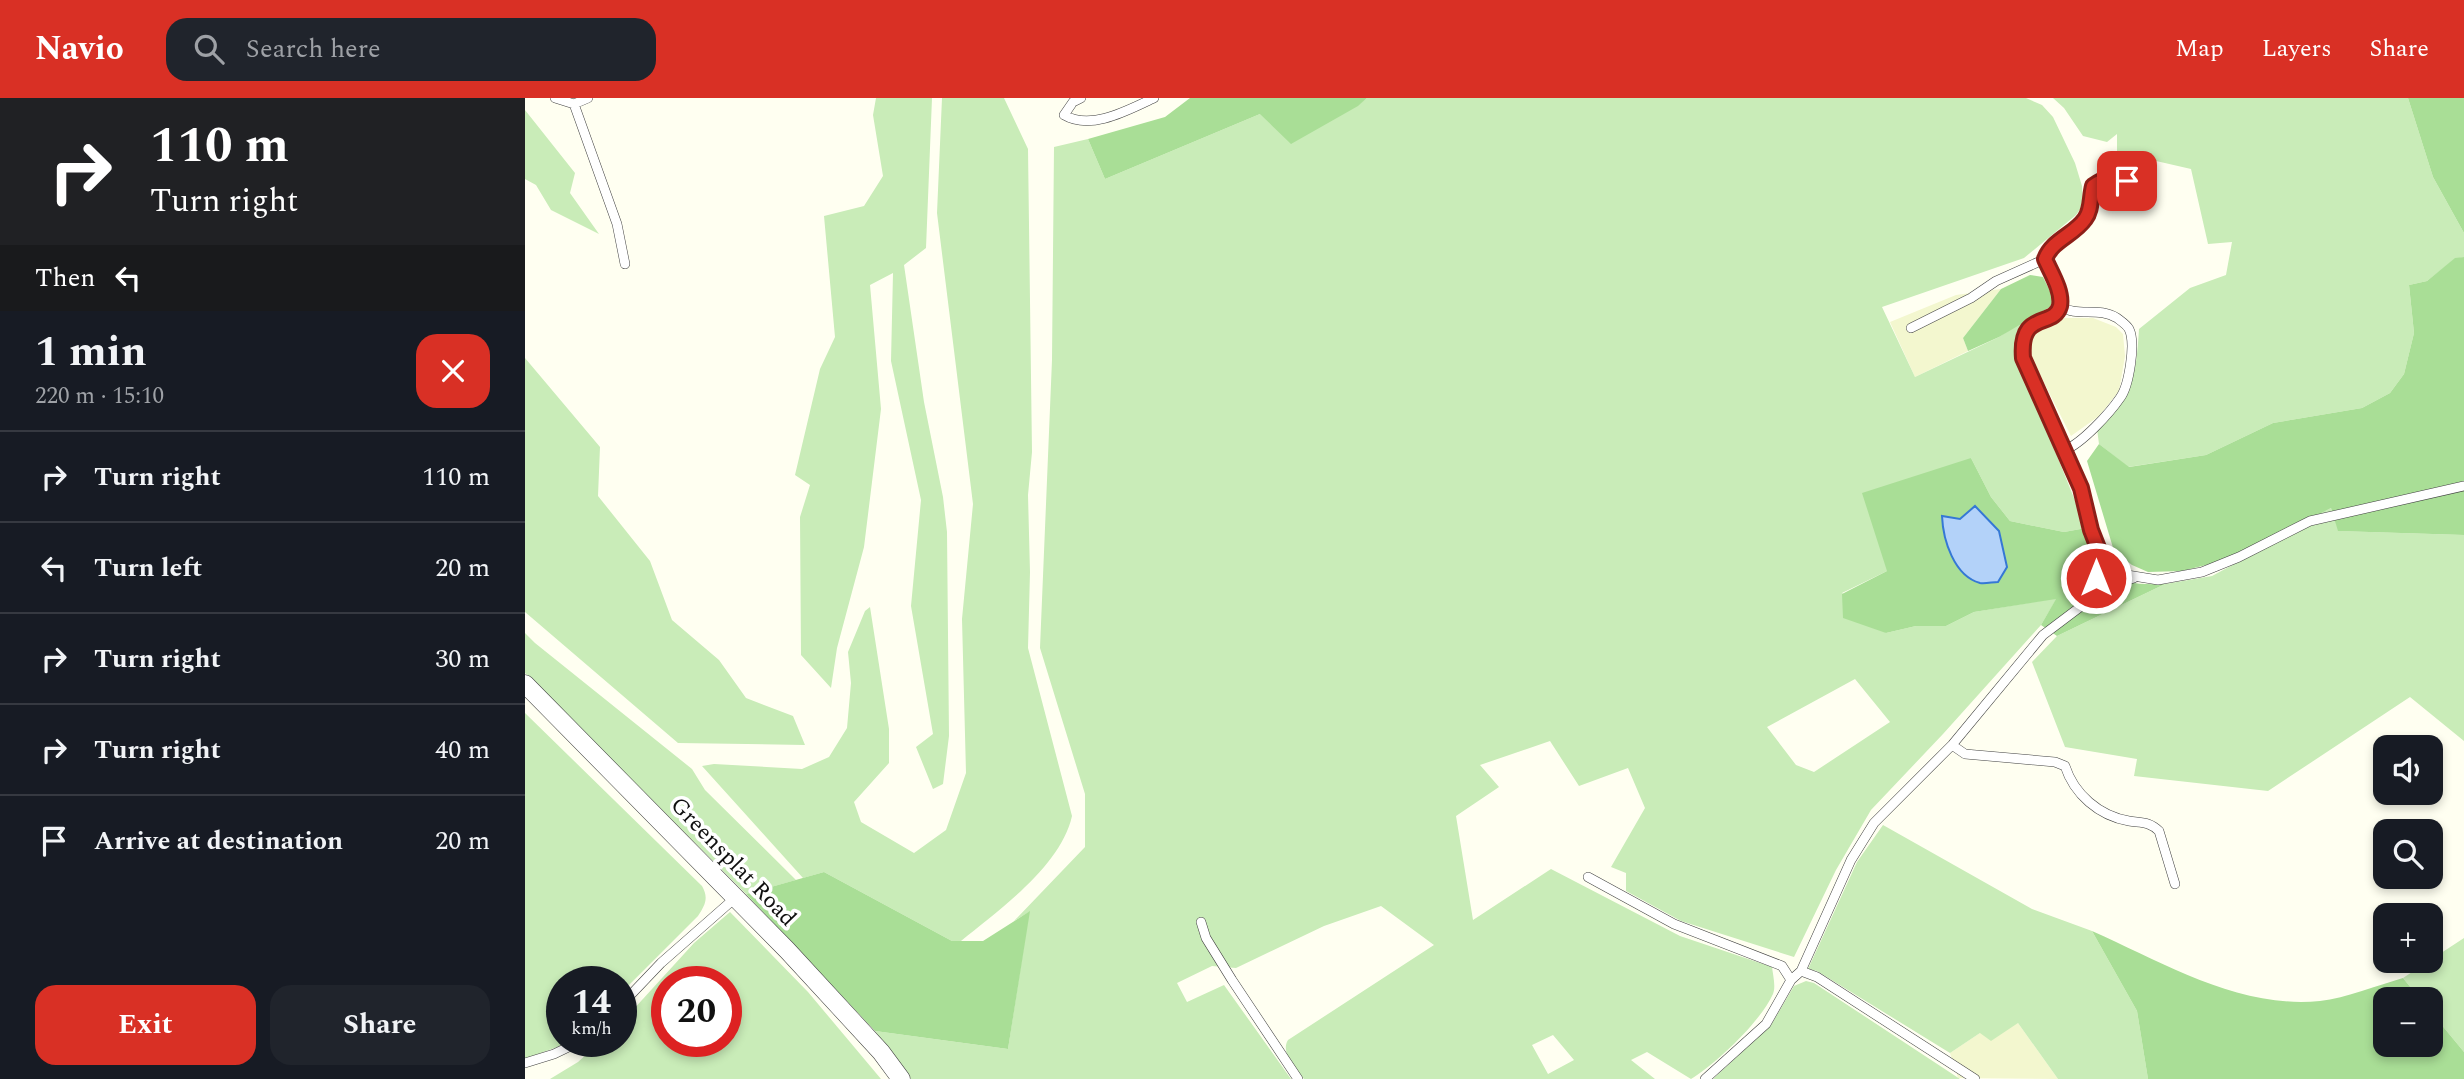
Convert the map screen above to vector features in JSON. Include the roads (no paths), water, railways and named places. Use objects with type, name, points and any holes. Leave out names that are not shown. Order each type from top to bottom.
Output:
[{"type":"street","name":"Greensplat Road","points":[[525,684],[735,898],[881,1052],[901,1079]]},
{"type":"lane","points":[[555,98],[574,104],[588,98]]},
{"type":"lane","points":[[1081,98],[1073,102],[1064,116],[1073,121],[1101,120],[1154,98]]},
{"type":"lane","points":[[574,104],[617,224],[625,264]]},
{"type":"lane","points":[[2148,202],[2142,190],[2127,181],[2113,177],[2101,180],[2093,186],[2090,208],[2085,220],[2048,250],[2045,259],[2059,291],[2060,306],[2053,316],[2031,325],[2022,342],[2023,358],[2081,488],[2091,530],[2100,553],[2121,574],[2158,580],[2203,572],[2310,521],[2464,486]]},
{"type":"lane","points":[[1911,328],[1971,298],[1996,281],[2045,259]]},
{"type":"lane","points":[[2060,306],[2069,312],[2092,312],[2115,317],[2129,328],[2132,342],[2129,372],[2122,395],[2078,445],[2066,450]]},
{"type":"lane","points":[[2085,603],[2096,578],[2100,553]]},
{"type":"lane","points":[[1705,1079],[1766,1024],[1791,980],[1801,971],[1851,860],[1874,823],[1952,745],[2043,635],[2108,586],[2136,578]]},
{"type":"lane","points":[[1952,745],[1965,754],[2055,762],[2064,766],[2068,777],[2096,809],[2109,817],[2145,822],[2159,831],[2175,884]]},
{"type":"lane","points":[[1588,877],[1674,924],[1782,965],[1791,980]]},
{"type":"lane","points":[[637,988],[735,898]]},
{"type":"lane","points":[[1202,922],[1206,938],[1231,980],[1298,1079]]},
{"type":"lane","points":[[1801,971],[1817,977],[1975,1079]]},
{"type":"lane","points":[[525,1063],[546,1056]]},
{"type":"water","points":[[1975,506],[1999,531],[2007,567],[1998,582],[1982,583],[1971,579],[1957,565],[1948,546],[1942,516],[1960,519]]}]
